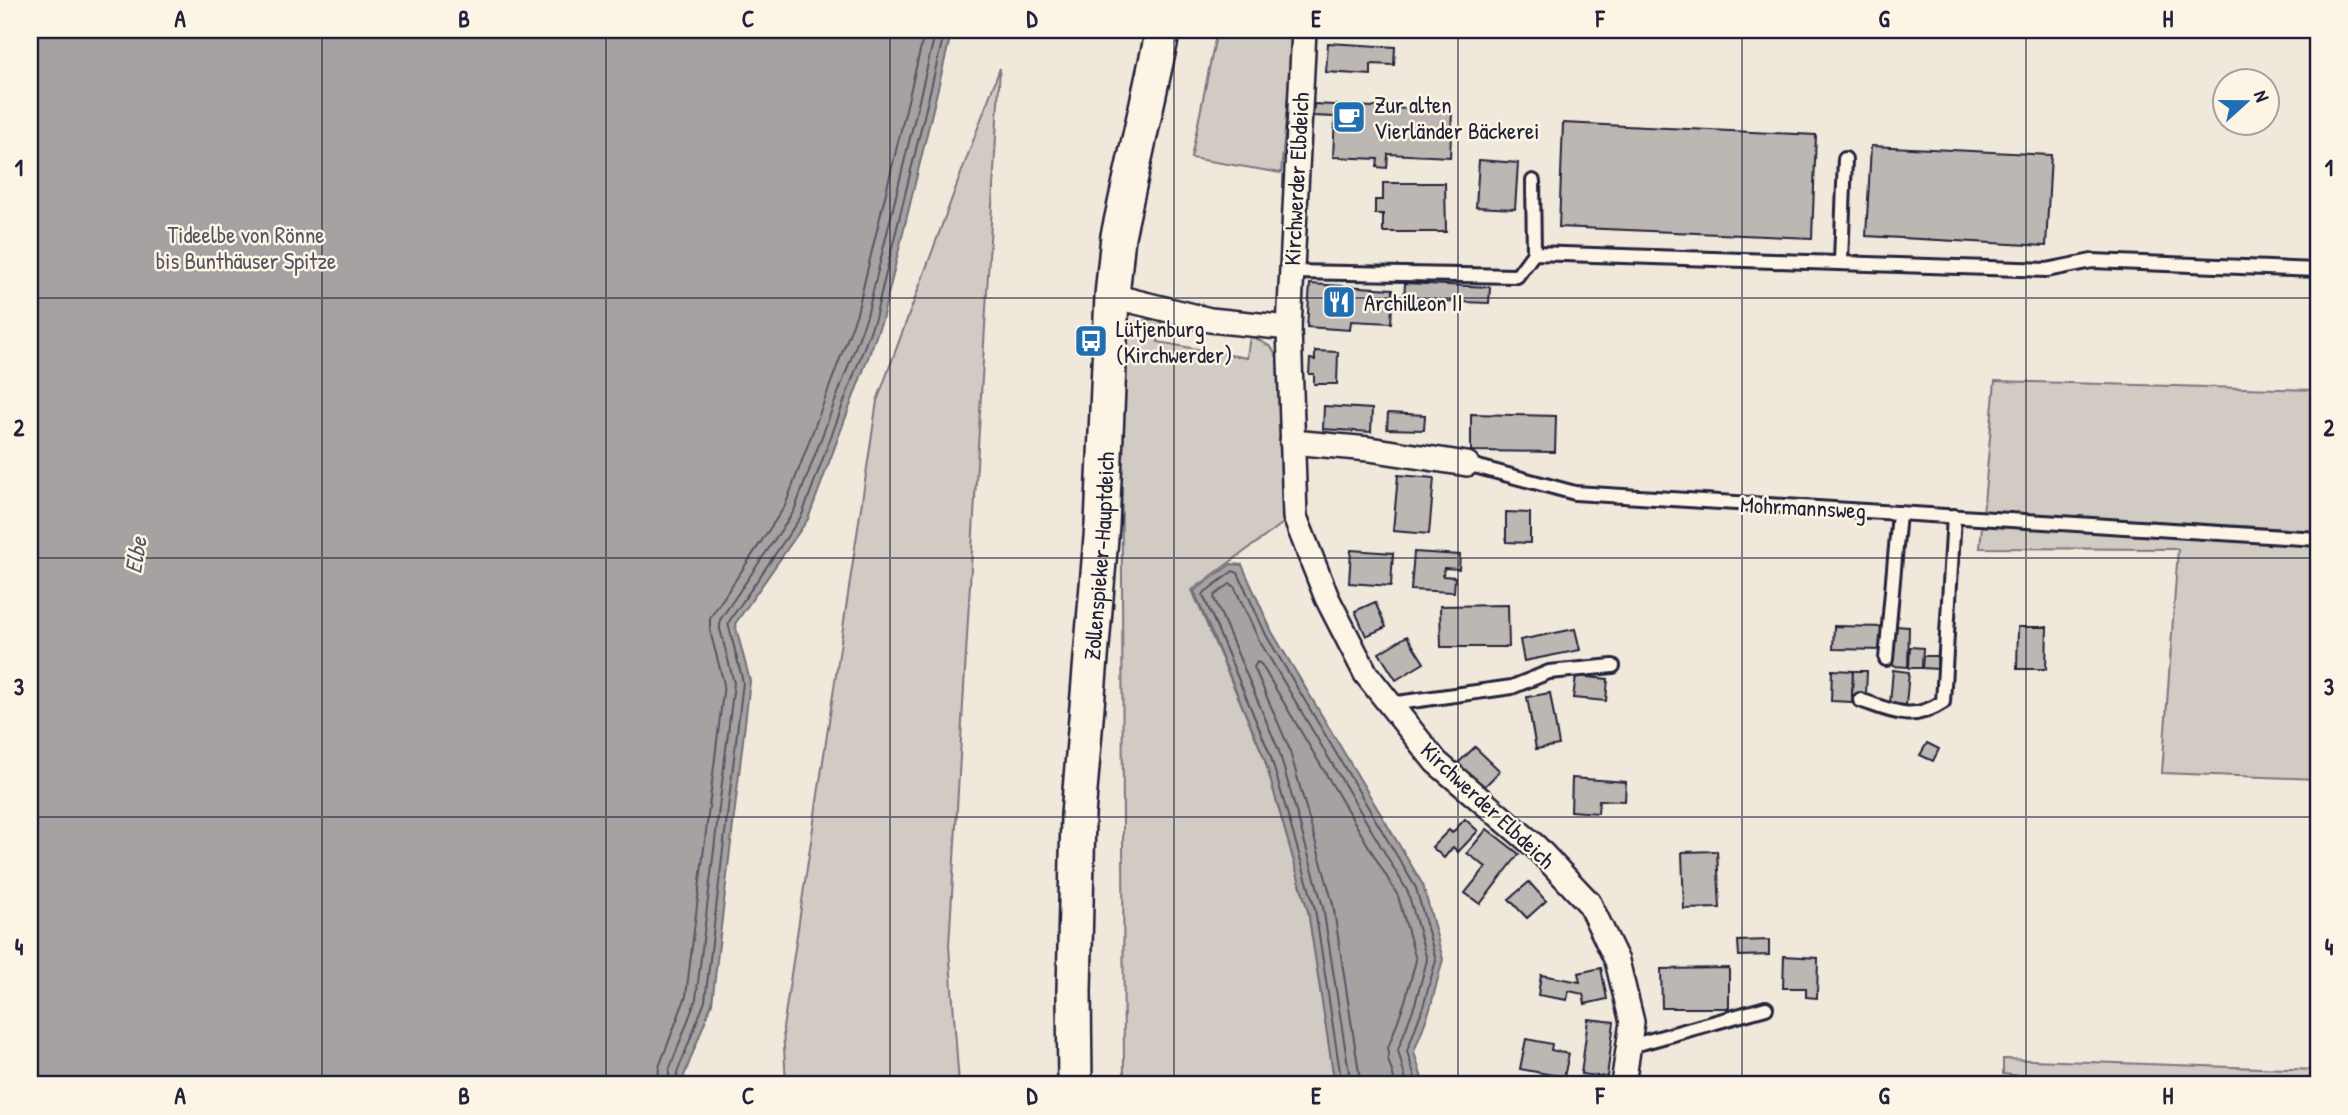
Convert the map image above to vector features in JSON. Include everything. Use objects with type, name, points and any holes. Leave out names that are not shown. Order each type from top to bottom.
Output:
[{"type":"street","name":"Zollenspieker-Hauptdeich","points":[[1074,1085],[1077,815],[1102,525],[1112,296],[1118,236],[1163,30]]},
{"type":"street","name":"Kirchwerder Elbdeich","points":[[1304,30],[1289,328],[1295,517],[1332,608],[1366,674],[1436,762],[1535,846],[1589,903],[1617,961],[1632,1021],[1623,1085]]},
{"type":"street","points":[[1112,296],[1210,320],[1289,328]]},
{"type":"street","name":"Mohrmannsweg","points":[[1292,442],[1369,449],[1467,464]]},
{"type":"lane","points":[[1841,261],[1844,159]]},
{"type":"lane","points":[[1292,272],[1517,276],[1534,253],[1533,181]]},
{"type":"lane","points":[[1534,253],[1841,261],[2048,270],[2092,261],[2318,270]]},
{"type":"lane","name":"Mohrmannsweg","points":[[1467,464],[1575,493],[2318,539]]},
{"type":"lane","points":[[1886,659],[1899,513]]},
{"type":"lane","points":[[1860,700],[1902,714],[1927,712],[1943,702],[1954,516]]},
{"type":"lane","points":[[1390,704],[1512,687],[1549,672],[1613,666]]},
{"type":"lane","points":[[1629,1040],[1641,1043],[1766,1008]]},
{"type":"shaded area","points":[[1217,30],[1294,30],[1281,173],[1191,158]]},
{"type":"shaded area","points":[[1000,68],[949,946],[959,1085],[786,1085],[783,1028],[877,401]]},
{"type":"shaded area","points":[[1162,318],[1158,342],[1247,358],[1250,335],[1271,347],[1281,363],[1286,521],[1192,590],[1264,757],[1308,911],[1335,1085],[1124,1085],[1121,334],[1135,322]]},
{"type":"shaded area","points":[[1995,381],[2318,390],[2318,779],[2162,773],[2178,549],[1980,548]]},
{"type":"shaded area","points":[[2003,1059],[2318,1070],[2318,1085],[2098,1085],[2003,1074]]},
{"type":"water","name":"Elbe","points":[[30,30],[952,30],[882,320],[808,519],[735,624],[750,681],[712,1003],[684,1076],[685,1085],[30,1085]]},
{"type":"water","points":[[1231,564],[1242,565],[1272,632],[1423,885],[1443,959],[1430,1009],[1414,1052],[1424,1085],[1335,1085],[1308,911],[1264,757],[1194,591]]},
{"type":"building","points":[[1328,43],[1395,47],[1394,65],[1371,64],[1371,75],[1326,72]]},
{"type":"building","points":[[1314,104],[1452,111],[1450,157],[1388,154],[1387,168],[1377,167],[1378,159],[1333,157],[1335,117],[1313,116]]},
{"type":"building","points":[[1563,123],[1816,135],[1812,238],[1559,227]]},
{"type":"building","points":[[1871,146],[2051,155],[2046,246],[1866,236]]},
{"type":"building","points":[[1479,160],[1518,163],[1515,209],[1476,207]]},
{"type":"building","points":[[1383,183],[1445,183],[1446,232],[1383,232],[1383,214],[1375,214],[1375,200],[1383,200]]},
{"type":"building","points":[[1405,283],[1490,287],[1489,303],[1404,300]]},
{"type":"building","points":[[1310,284],[1393,289],[1391,323],[1351,321],[1350,330],[1307,327]]},
{"type":"building","points":[[1315,351],[1338,352],[1337,384],[1314,384],[1314,374],[1309,374],[1310,359],[1315,360]]},
{"type":"building","points":[[1324,406],[1372,409],[1371,432],[1323,429]]},
{"type":"building","points":[[1388,413],[1425,415],[1424,430],[1387,429]]},
{"type":"building","points":[[1471,414],[1556,416],[1555,452],[1471,451]]},
{"type":"building","points":[[1398,475],[1434,478],[1429,534],[1393,531]]},
{"type":"building","points":[[1506,512],[1530,513],[1530,543],[1506,542]]},
{"type":"building","points":[[1351,550],[1393,553],[1391,586],[1349,583]]},
{"type":"building","points":[[1414,552],[1460,555],[1459,569],[1444,568],[1443,576],[1455,577],[1454,592],[1411,590]]},
{"type":"building","points":[[1375,602],[1386,627],[1366,636],[1355,611]]},
{"type":"building","points":[[1508,605],[1509,647],[1441,647],[1440,606]]},
{"type":"building","points":[[1834,626],[1886,627],[1885,650],[1833,649]]},
{"type":"building","points":[[1895,626],[1909,627],[1908,667],[1893,666]]},
{"type":"building","points":[[2018,627],[2047,627],[2046,669],[2017,669]]},
{"type":"building","points":[[1575,629],[1580,650],[1524,661],[1520,640]]},
{"type":"building","points":[[1407,636],[1424,663],[1396,680],[1379,653]]},
{"type":"building","points":[[1910,647],[1923,648],[1922,668],[1909,668]]},
{"type":"building","points":[[1923,656],[1937,656],[1937,669],[1922,668]]},
{"type":"building","points":[[1832,670],[1853,671],[1852,702],[1831,701]]},
{"type":"building","points":[[1893,670],[1909,672],[1906,705],[1890,704]]},
{"type":"building","points":[[1853,671],[1867,671],[1866,695],[1852,695]]},
{"type":"building","points":[[1576,676],[1608,679],[1606,701],[1573,698]]},
{"type":"building","points":[[1550,693],[1559,745],[1536,749],[1527,697]]},
{"type":"building","points":[[1927,743],[1939,749],[1933,761],[1920,755]]},
{"type":"building","points":[[1475,747],[1500,771],[1483,788],[1458,763]]},
{"type":"building","points":[[1572,778],[1626,782],[1625,801],[1599,800],[1598,813],[1571,811]]},
{"type":"building","points":[[1465,819],[1478,831],[1458,852],[1453,847],[1444,858],[1432,847],[1449,830],[1452,833]]},
{"type":"building","points":[[1487,829],[1519,854],[1480,904],[1465,893],[1486,867],[1467,853]]},
{"type":"building","points":[[1717,851],[1720,908],[1684,909],[1682,852]]},
{"type":"building","points":[[1529,882],[1546,901],[1527,918],[1509,899]]},
{"type":"building","points":[[1769,940],[1769,955],[1739,956],[1738,941]]},
{"type":"building","points":[[1784,956],[1818,958],[1817,998],[1806,997],[1806,988],[1783,988]]},
{"type":"building","points":[[1601,968],[1607,999],[1585,1004],[1583,994],[1569,991],[1567,1000],[1538,995],[1541,975],[1580,982],[1578,973]]},
{"type":"building","points":[[1729,968],[1729,1008],[1662,1008],[1661,969]]},
{"type":"building","points":[[1588,1019],[1614,1022],[1607,1077],[1581,1074]]},
{"type":"building","points":[[1526,1039],[1552,1044],[1551,1050],[1569,1054],[1564,1077],[1520,1069]]},
{"type":"place","name":"Zur alten Vierländer Bäckerei","points":[[1349,117]]},
{"type":"place","name":"Archilleon II","points":[[1339,302]]},
{"type":"place","name":"Lütjenburg (Kirchwerder)","points":[[1091,341]]},
{"type":"park label","name":"Tideelbe von Rönne bis Bunthäuser Spitze","points":[[246,247]]}]
